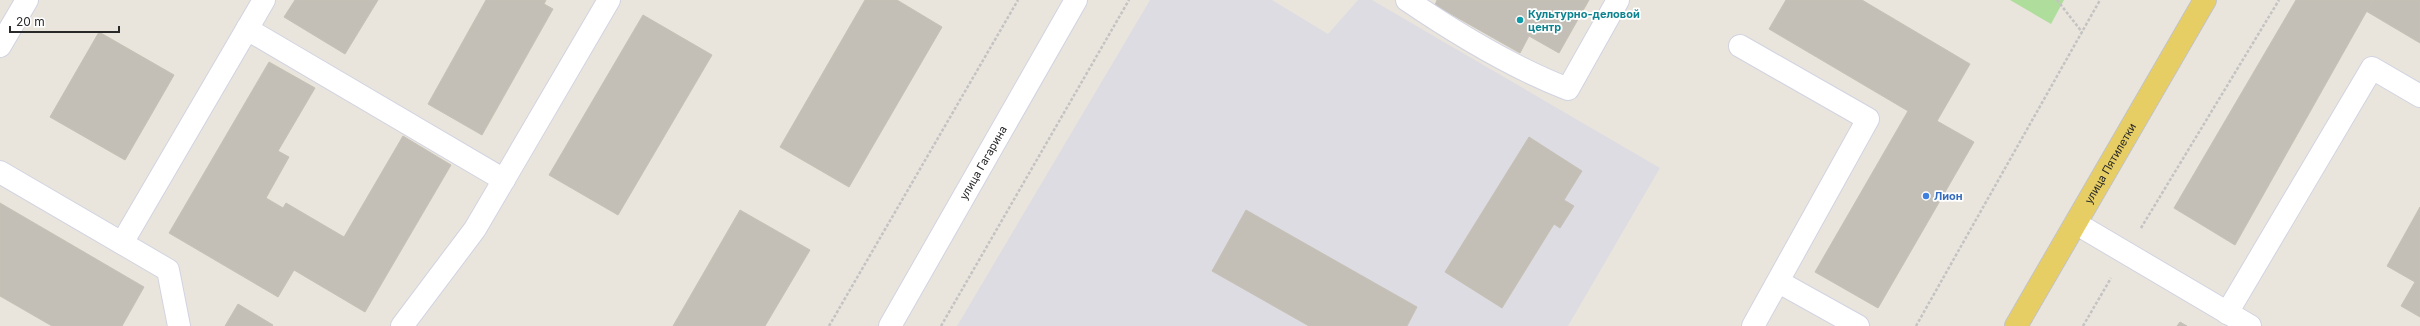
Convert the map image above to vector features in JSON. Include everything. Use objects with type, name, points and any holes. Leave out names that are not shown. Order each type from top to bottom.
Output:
[{"type":"main road","name":"улица Пятилетки","points":[[2016,326],[2205,0]]},
{"type":"street","points":[[0,46],[27,0]]},
{"type":"street","points":[[122,243],[264,0]]},
{"type":"street","points":[[402,326],[475,229],[609,0]]},
{"type":"street","name":"улица Гагарина","points":[[890,326],[1076,0]]},
{"type":"street","points":[[1407,0],[1430,16],[1532,75],[1568,89],[1618,0]]},
{"type":"street","points":[[247,29],[504,180]]},
{"type":"street","points":[[1740,46],[1868,119],[1779,282],[1753,326]]},
{"type":"street","points":[[2227,313],[2372,68],[2420,96]]},
{"type":"street","points":[[0,172],[168,270],[179,326]]},
{"type":"street","points":[[2076,224],[2250,326]]},
{"type":"street","points":[[1779,282],[1858,326]]},
{"type":"path","points":[[829,326],[1018,0]]},
{"type":"path","points":[[941,326],[1129,0]]},
{"type":"path","points":[[2057,0],[2082,32]]},
{"type":"path","points":[[1916,326],[2100,0]]},
{"type":"path","points":[[2083,326],[2279,0]]},
{"type":"shaded area","points":[[1150,0],[1272,0],[1328,34],[1358,0],[1372,0],[1660,168],[1568,326],[957,326]]},
{"type":"green space","points":[[2010,0],[2064,0],[2051,24]]},
{"type":"building","points":[[295,0],[378,0],[345,54],[284,17]]},
{"type":"building","points":[[486,0],[546,0],[544,4],[553,9],[482,135],[428,104]]},
{"type":"building","points":[[865,0],[897,0],[942,27],[849,187],[780,147]]},
{"type":"building","name":"Культурно-деловой центр","points":[[1437,0],[1589,0],[1559,53],[1529,36],[1520,53],[1435,5]]},
{"type":"building","points":[[1786,0],[1862,0],[1970,64],[1937,121],[1974,142],[1878,308],[1815,272],[1908,111],[1769,29]]},
{"type":"building","points":[[2296,0],[2373,0],[2235,245],[2174,208]]},
{"type":"building","points":[[2373,0],[2420,0],[2420,43],[2366,11]]},
{"type":"building","points":[[643,15],[712,55],[618,215],[549,175]]},
{"type":"building","points":[[99,32],[174,75],[125,160],[50,117]]},
{"type":"building","points":[[269,62],[315,88],[278,151],[289,157],[266,198],[283,208],[286,203],[344,237],[403,136],[451,165],[365,312],[294,270],[278,297],[169,233]]},
{"type":"building","points":[[1529,137],[1582,171],[1564,200],[1574,206],[1560,228],[1554,224],[1502,308],[1445,272]]},
{"type":"building","points":[[0,203],[144,287],[122,326],[52,326],[0,296]]},
{"type":"building","points":[[2420,207],[2420,317],[2401,306],[2415,282],[2387,266]]},
{"type":"building","points":[[740,210],[810,250],[765,326],[673,326]]},
{"type":"building","points":[[1246,210],[1417,307],[1407,326],[1309,326],[1212,271]]},
{"type":"building","points":[[238,304],[273,325],[225,326]]},
{"type":"building","points":[[2180,322],[2187,326],[2177,326]]},
{"type":"place","name":"Культурно-деловой центр","points":[[1520,20]]},
{"type":"place","name":"Лион","points":[[1926,196]]}]
